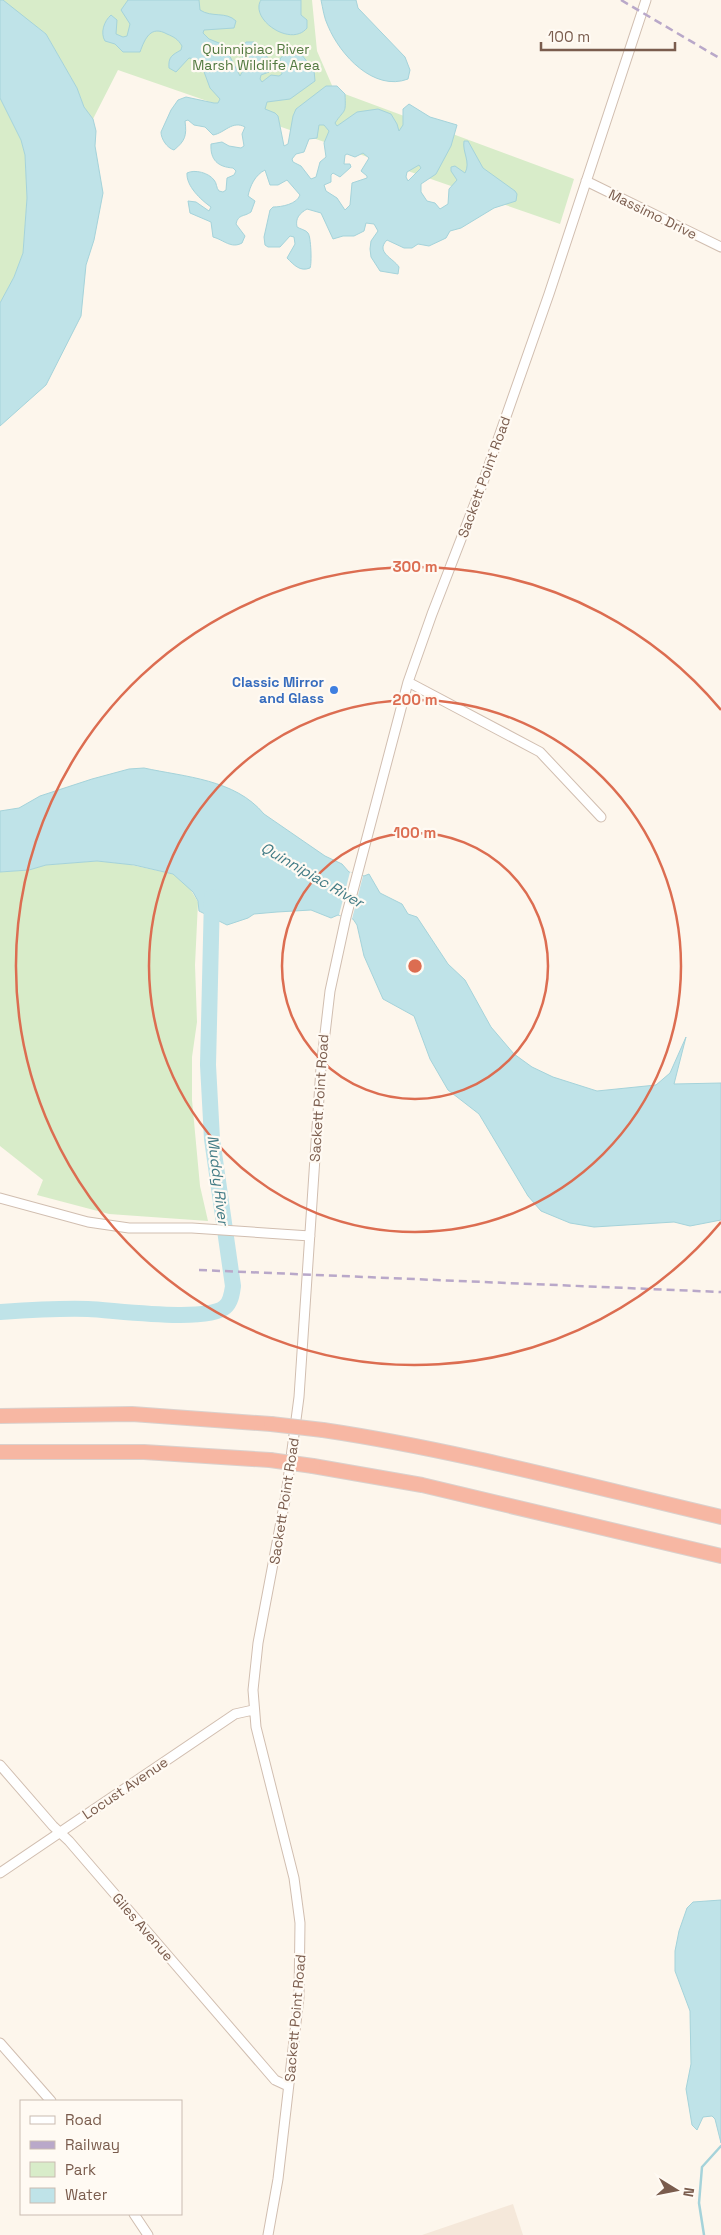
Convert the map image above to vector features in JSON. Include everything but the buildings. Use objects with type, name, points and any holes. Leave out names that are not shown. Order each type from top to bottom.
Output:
[{"type":"highway","points":[[0,1416],[142,1415],[271,1424],[323,1430],[463,1457],[721,1517]]},
{"type":"highway","points":[[0,1452],[154,1452],[270,1460],[313,1466],[422,1486],[721,1556]]},
{"type":"street","name":"Sackett Point Road","points":[[268,2235],[278,2179],[299,1997],[300,1923],[294,1878],[253,1710],[255,1664],[286,1496],[300,1397],[324,1034],[333,974],[357,874],[408,682],[482,485],[549,294],[646,0]]},
{"type":"street","name":"Massimo Drive","points":[[586,181],[721,247]]},
{"type":"street","points":[[408,682],[540,752],[601,817]]},
{"type":"street","points":[[0,1198],[88,1222],[129,1228],[192,1228],[310,1236]]},
{"type":"street","name":"Locust Avenue","points":[[0,1873],[235,1714],[253,1710]]},
{"type":"street","name":"Giles Avenue","points":[[0,1765],[275,2080],[288,2086]]},
{"type":"street","points":[[0,2043],[50,2100]]},
{"type":"street","points":[[135,2215],[148,2235]]},
{"type":"shaded area","points":[[513,2204],[523,2235],[422,2235]]},
{"type":"green space","name":"Quinnipiac River Marsh Wildlife Area","points":[[1,0],[312,0],[317,51],[334,90],[574,179],[560,224],[118,70],[93,119],[84,107],[77,88],[46,34]]},
{"type":"green space","points":[[0,98],[21,140],[25,155],[27,198],[23,253],[14,277],[0,303]]},
{"type":"green space","points":[[97,861],[127,864],[173,874],[189,887],[198,902],[195,965],[197,1022],[192,1057],[192,1100],[200,1186],[208,1221],[109,1214],[37,1195],[43,1180],[0,1146],[0,872],[29,870],[46,865]]},
{"type":"water","points":[[0,0],[3,0],[46,34],[77,88],[84,107],[93,119],[96,131],[95,146],[103,193],[94,240],[86,265],[81,316],[46,385],[0,426],[0,303],[14,277],[23,253],[27,198],[25,155],[21,140],[0,98]]},
{"type":"water","points":[[128,0],[199,0],[200,10],[209,14],[228,16],[236,21],[234,28],[204,30],[203,33],[209,39],[224,45],[240,76],[243,68],[242,50],[246,42],[254,42],[263,52],[268,59],[270,67],[269,72],[261,75],[260,79],[262,82],[271,75],[279,76],[282,74],[280,59],[284,55],[292,52],[301,54],[314,70],[315,81],[290,99],[267,102],[265,109],[278,116],[284,146],[288,144],[296,109],[326,86],[337,86],[345,94],[345,108],[335,123],[337,126],[357,112],[378,109],[391,114],[399,131],[403,125],[403,109],[409,104],[430,117],[457,125],[451,146],[436,174],[421,184],[421,192],[427,201],[435,203],[440,209],[448,204],[449,189],[457,180],[451,171],[451,167],[455,166],[465,173],[467,161],[464,141],[468,141],[483,168],[515,191],[517,194],[516,201],[494,208],[461,228],[450,231],[446,238],[429,246],[418,244],[412,248],[404,248],[387,240],[383,248],[386,255],[399,267],[398,274],[380,271],[371,257],[371,241],[378,231],[374,224],[366,223],[364,231],[354,236],[343,236],[333,239],[321,213],[307,209],[297,218],[297,227],[307,232],[310,239],[311,265],[310,268],[303,269],[297,267],[287,258],[295,244],[294,237],[290,236],[280,247],[268,247],[265,245],[264,237],[270,210],[273,207],[293,203],[300,195],[287,180],[278,185],[270,185],[265,170],[256,178],[250,188],[248,196],[255,201],[251,212],[240,217],[236,224],[245,236],[242,243],[231,245],[213,237],[211,222],[190,213],[188,201],[196,202],[209,211],[211,207],[192,188],[187,178],[187,173],[194,171],[205,174],[215,181],[219,191],[223,192],[226,190],[227,178],[234,175],[236,171],[233,168],[216,162],[212,154],[211,144],[222,142],[229,146],[241,148],[244,146],[242,134],[245,127],[240,125],[232,126],[213,135],[205,127],[194,125],[188,120],[185,121],[186,131],[181,144],[174,150],[171,149],[165,143],[161,132],[178,100],[186,97],[218,103],[220,99],[210,88],[203,69],[196,59],[189,58],[176,72],[169,68],[170,59],[181,50],[182,46],[172,36],[157,31],[149,34],[140,52],[123,52],[115,44],[105,41],[104,27],[106,20],[111,15],[117,20],[116,34],[123,37],[127,36],[130,24],[121,10]],"holes":[[[319,125],[324,125],[329,131],[324,143],[326,157],[320,162],[316,177],[311,179],[301,166],[293,162],[292,159],[296,154],[304,152],[309,139],[317,138]],[[363,153],[369,158],[361,171],[367,178],[352,183],[350,205],[345,210],[337,198],[326,191],[324,185],[331,182],[331,175],[333,173],[340,177],[351,167],[350,164],[344,164],[345,155],[355,157]],[[419,165],[421,168],[408,181],[406,177],[407,172]]]},
{"type":"water","points":[[261,0],[301,0],[301,15],[307,20],[307,28],[300,33],[291,35],[274,29],[261,15],[259,7]]},
{"type":"water","points":[[321,0],[356,0],[358,8],[405,57],[410,70],[408,79],[395,82],[371,76],[350,59],[333,37]]},
{"type":"water","name":"Quinnipiac River","points":[[144,768],[208,781],[239,793],[264,814],[325,856],[342,864],[349,872],[364,876],[369,874],[380,893],[402,904],[408,914],[417,917],[448,964],[465,980],[491,1027],[514,1054],[532,1067],[553,1077],[597,1091],[656,1085],[670,1073],[686,1037],[674,1084],[721,1083],[721,1220],[690,1226],[674,1222],[594,1227],[570,1223],[541,1211],[528,1196],[479,1114],[448,1090],[430,1059],[414,1016],[383,999],[364,956],[357,925],[353,919],[338,915],[331,918],[311,910],[254,914],[227,925],[199,911],[198,901],[193,892],[173,874],[134,865],[97,861],[46,865],[29,870],[0,872],[0,811],[19,808],[40,796],[92,779],[129,769]]},
{"type":"water","points":[[721,1900],[721,2143],[715,2119],[712,2116],[703,2117],[697,2130],[692,2125],[686,2089],[691,2064],[690,2011],[675,1971],[675,1951],[679,1931],[687,1908],[693,1902]]},
{"type":"pier","points":[[350,872],[363,876],[352,919],[339,915]]},
{"type":"waterway","name":"Muddy River","points":[[0,1312],[77,1309],[181,1315],[215,1312],[229,1303],[233,1286],[212,1139],[208,1065],[212,897]]},
{"type":"waterway","points":[[704,2235],[699,2203],[702,2167],[721,2146]]},
{"type":"railway","points":[[621,0],[721,59]]},
{"type":"railway","points":[[199,1270],[721,1292]]},
{"type":"place","name":"Classic Mirror and Glass","points":[[334,690]]}]
